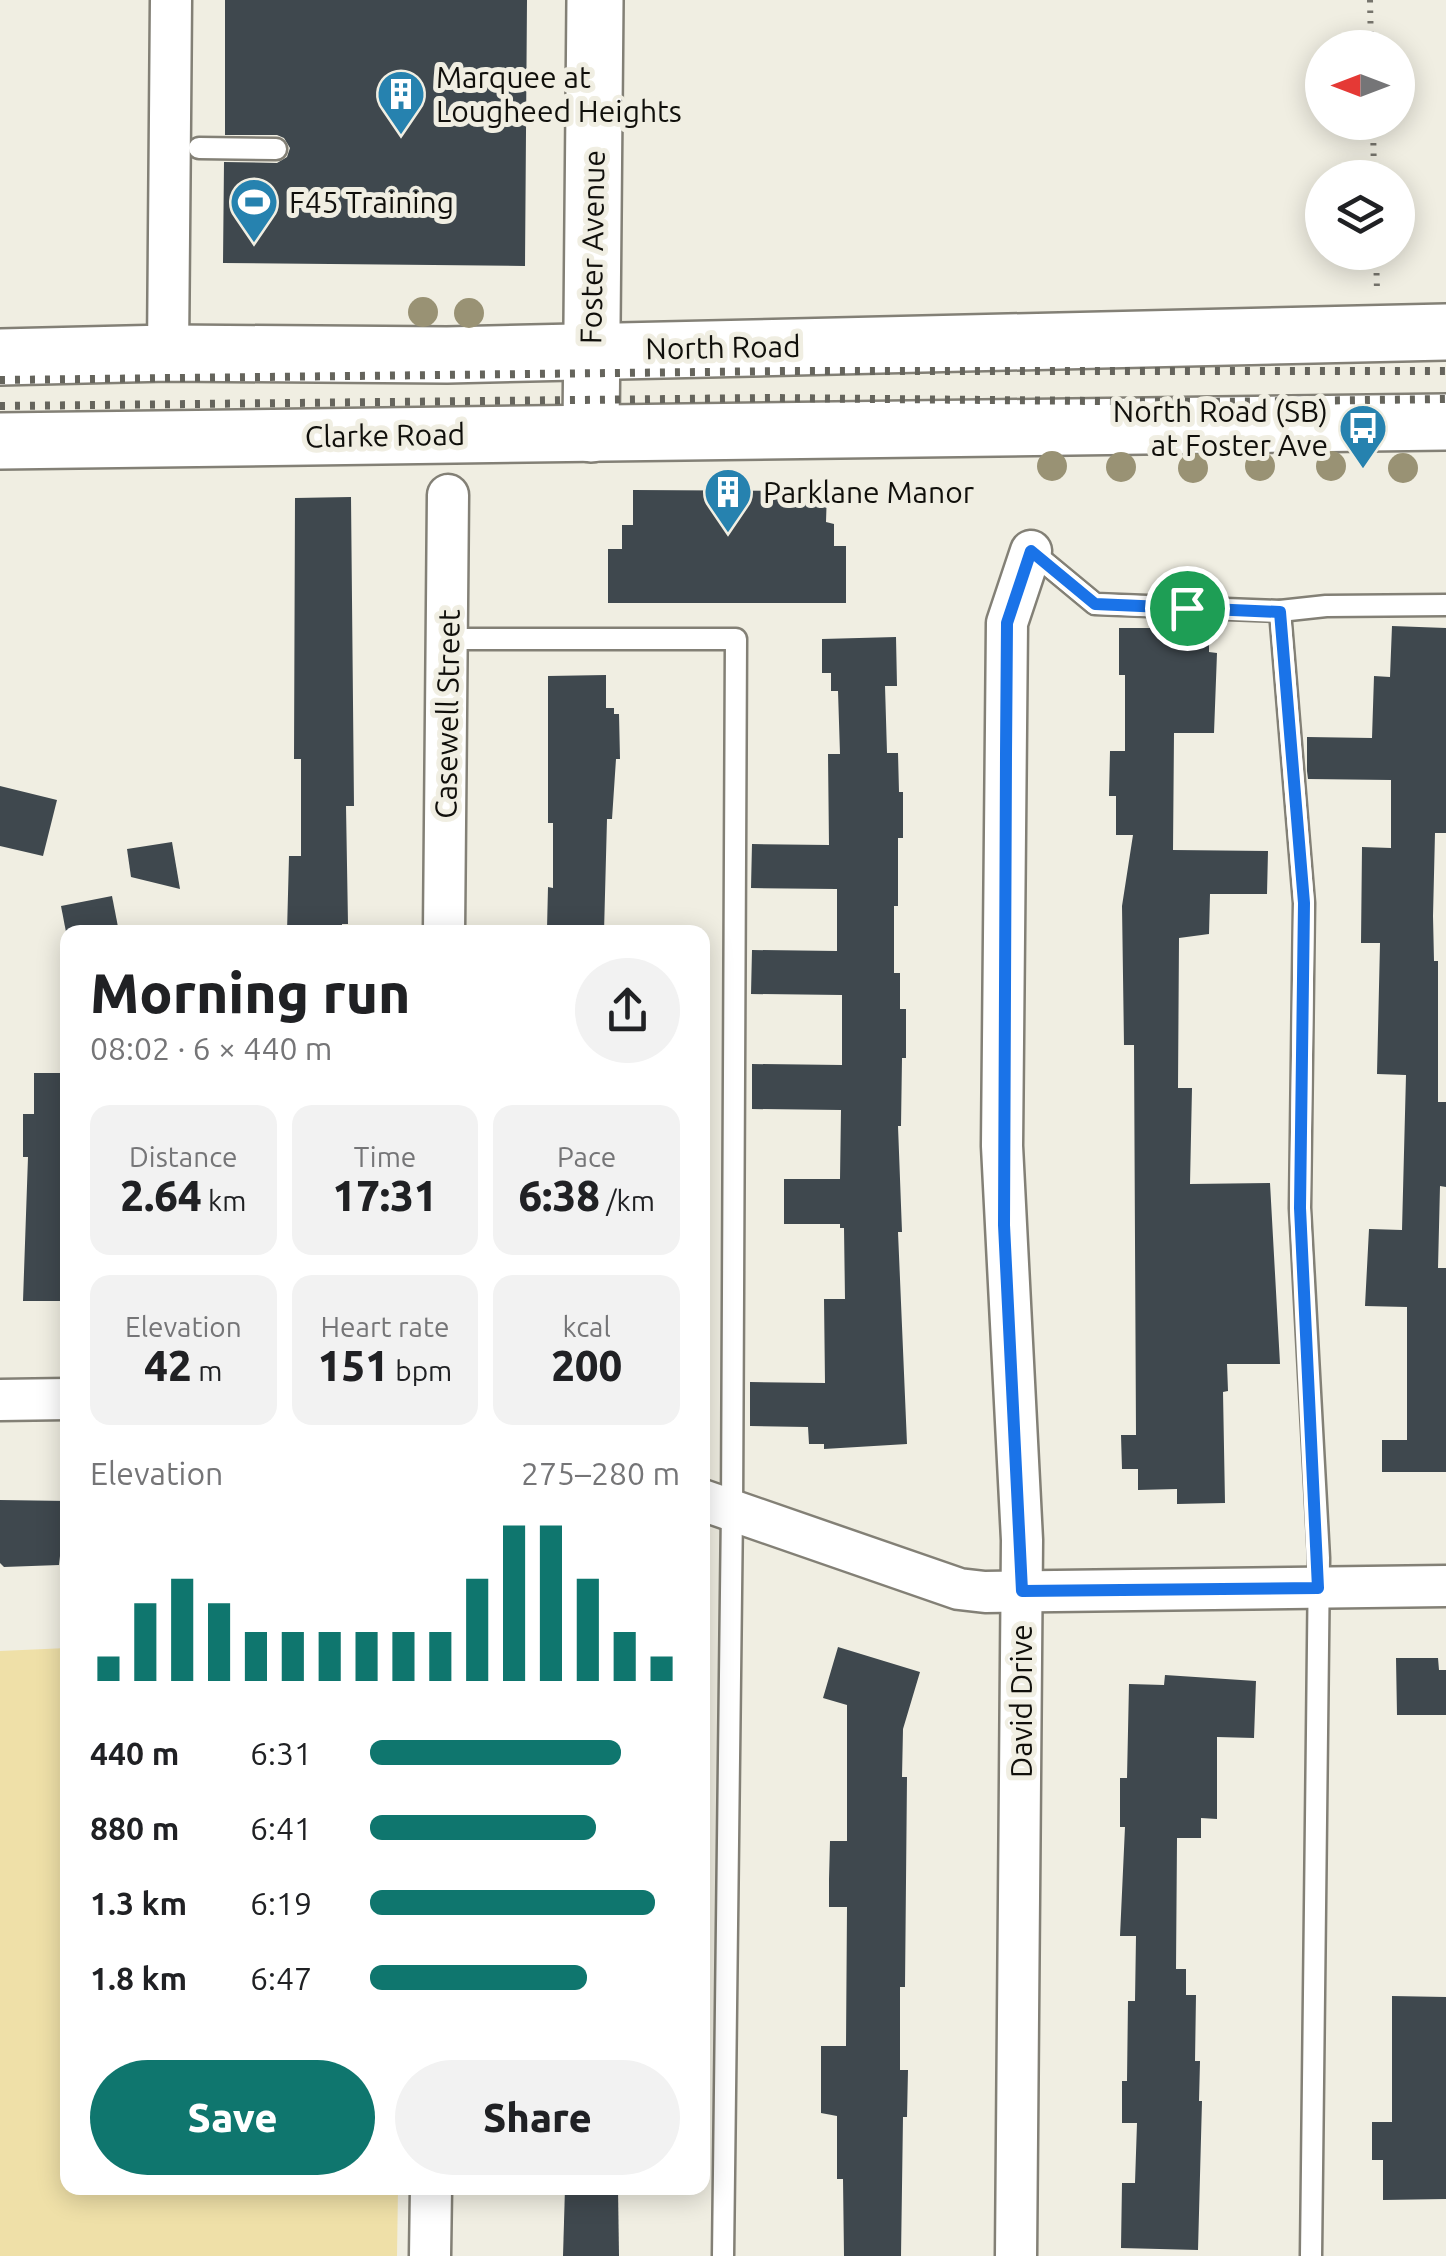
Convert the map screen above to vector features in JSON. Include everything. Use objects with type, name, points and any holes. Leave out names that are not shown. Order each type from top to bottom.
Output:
[{"type":"main road","name":"Foster Avenue","points":[[590,434],[595,0]]},
{"type":"main road","name":"North Road","points":[[0,357],[447,354],[1446,332]]},
{"type":"main road","name":"Clarke Road","points":[[0,441],[1446,422]]},
{"type":"street","points":[[168,353],[171,0]]},
{"type":"street","name":"Casewell Street","points":[[444,925],[448,495]]},
{"type":"street","name":"David Drive","points":[[1016,2256],[1022,1591],[1003,1186],[1006,662],[1007,623],[1031,551]]},
{"type":"street","points":[[0,1400],[60,1398]]},
{"type":"street","points":[[717,1505],[959,1590],[1446,1586]]},
{"type":"street","points":[[430,2256],[431,2195]]},
{"type":"lane","points":[[199,148],[276,149]]},
{"type":"lane","points":[[1031,551],[1095,604],[1280,612],[1326,606],[1446,605]]},
{"type":"lane","points":[[1280,612],[1304,903],[1300,1208],[1318,1588],[1311,2256]]},
{"type":"lane","points":[[448,638],[736,638],[717,1505],[723,2256]]},
{"type":"path","points":[[1370,0],[1371,30]]},
{"type":"shaded area","points":[[60,1648],[60,2195],[398,2195],[397,2256],[0,2256],[0,1651]]},
{"type":"building","name":"Marquee at Lougheed Heights","points":[[225,0],[527,0],[525,266],[223,263],[224,162],[277,163],[287,157],[290,148],[277,135],[225,135]]},
{"type":"building","name":"Parklane Manor","points":[[633,490],[827,491],[826,522],[834,524],[834,546],[846,546],[846,603],[608,603],[608,549],[622,549],[622,525],[633,525]]},
{"type":"building","points":[[351,497],[354,806],[346,806],[348,924],[342,925],[287,925],[289,856],[301,856],[301,759],[294,759],[295,498]]},
{"type":"building","points":[[1392,626],[1446,628],[1446,833],[1435,833],[1433,916],[1434,961],[1438,961],[1438,1102],[1446,1102],[1446,1187],[1440,1186],[1438,1268],[1446,1268],[1446,1472],[1382,1472],[1382,1440],[1407,1440],[1407,1307],[1365,1306],[1369,1229],[1402,1230],[1406,1075],[1377,1074],[1380,943],[1361,943],[1362,847],[1391,848],[1391,780],[1308,779],[1307,771],[1307,737],[1372,738],[1374,676],[1390,677]]},
{"type":"building","points":[[1119,628],[1179,628],[1179,636],[1209,636],[1209,652],[1217,653],[1214,733],[1174,733],[1173,850],[1268,851],[1267,894],[1210,894],[1209,934],[1179,938],[1178,1088],[1192,1088],[1190,1184],[1270,1183],[1280,1364],[1227,1364],[1228,1391],[1223,1392],[1225,1503],[1177,1504],[1177,1489],[1138,1490],[1138,1469],[1122,1469],[1121,1435],[1136,1435],[1134,1045],[1124,1045],[1122,906],[1133,835],[1116,835],[1116,796],[1109,796],[1110,751],[1125,751],[1125,675],[1119,675]]},
{"type":"building","points":[[896,637],[897,686],[885,686],[887,753],[898,753],[899,792],[903,792],[898,906],[894,906],[894,973],[900,973],[900,1009],[906,1009],[906,1058],[902,1058],[898,1126],[902,1232],[898,1232],[907,1444],[824,1449],[824,1444],[809,1444],[808,1427],[750,1426],[750,1382],[825,1383],[824,1299],[845,1299],[844,1228],[840,1224],[784,1224],[784,1179],[840,1179],[841,1110],[752,1109],[752,1064],[842,1065],[842,995],[751,994],[752,950],[837,951],[837,889],[751,888],[752,844],[829,845],[828,754],[840,754],[838,691],[831,691],[831,673],[822,673],[822,639]]},
{"type":"building","points":[[606,675],[606,708],[614,708],[614,714],[619,714],[620,759],[616,759],[612,819],[607,819],[604,925],[547,925],[548,887],[553,888],[553,823],[548,823],[548,676]]},
{"type":"building","points":[[0,786],[57,800],[43,856],[0,846]]},
{"type":"building","points":[[172,842],[180,889],[131,877],[127,849]]},
{"type":"building","points":[[112,896],[118,925],[65,925],[61,906]]},
{"type":"building","points":[[34,1073],[60,1073],[60,1301],[23,1301],[28,1157],[23,1157],[23,1114],[34,1114]]},
{"type":"building","points":[[0,1500],[60,1501],[59,1565],[4,1567],[0,1563]]},
{"type":"building","points":[[838,1647],[920,1672],[903,1729],[902,1777],[907,1777],[905,1987],[900,1987],[900,2070],[908,2070],[907,2117],[903,2117],[901,2256],[844,2256],[843,2179],[837,2179],[837,2116],[821,2113],[821,2046],[846,2046],[847,1907],[829,1907],[829,1879],[830,1841],[847,1841],[847,1705],[823,1698]]},
{"type":"building","points":[[1396,1658],[1438,1658],[1439,1670],[1446,1670],[1446,1715],[1397,1715]]},
{"type":"building","points":[[1165,1675],[1256,1681],[1254,1738],[1217,1737],[1217,1819],[1201,1818],[1201,1838],[1177,1838],[1176,1969],[1186,1969],[1186,1995],[1196,1995],[1195,2061],[1200,2061],[1198,2250],[1121,2248],[1122,2183],[1135,2183],[1137,2123],[1122,2123],[1128,2001],[1135,2001],[1136,1936],[1120,1936],[1125,1827],[1120,1827],[1120,1778],[1127,1778],[1129,1684],[1164,1685]]},
{"type":"building","points":[[1392,1996],[1446,1997],[1446,2199],[1383,2200],[1383,2160],[1372,2160],[1372,2122],[1392,2122]]},
{"type":"building","points":[[565,2195],[618,2195],[619,2256],[563,2256]]},
{"type":"railway","points":[[0,380],[789,371],[1446,371]]},
{"type":"railway","points":[[0,406],[770,398],[1208,402],[1446,399]]},
{"type":"place","name":"Marquee at Lougheed Heights","points":[[401,136]]},
{"type":"place","name":"F45 Training","points":[[254,244]]},
{"type":"place","name":"North Road (SB) at Foster Ave","points":[[1363,470]]},
{"type":"place","name":"Parklane Manor","points":[[728,534]]},
{"type":"route","points":[[1031,551],[1095,604],[1187,608],[1280,612],[1304,903],[1300,1208],[1318,1588],[1022,1591],[1002,1146],[1007,623],[1031,551]]}]
